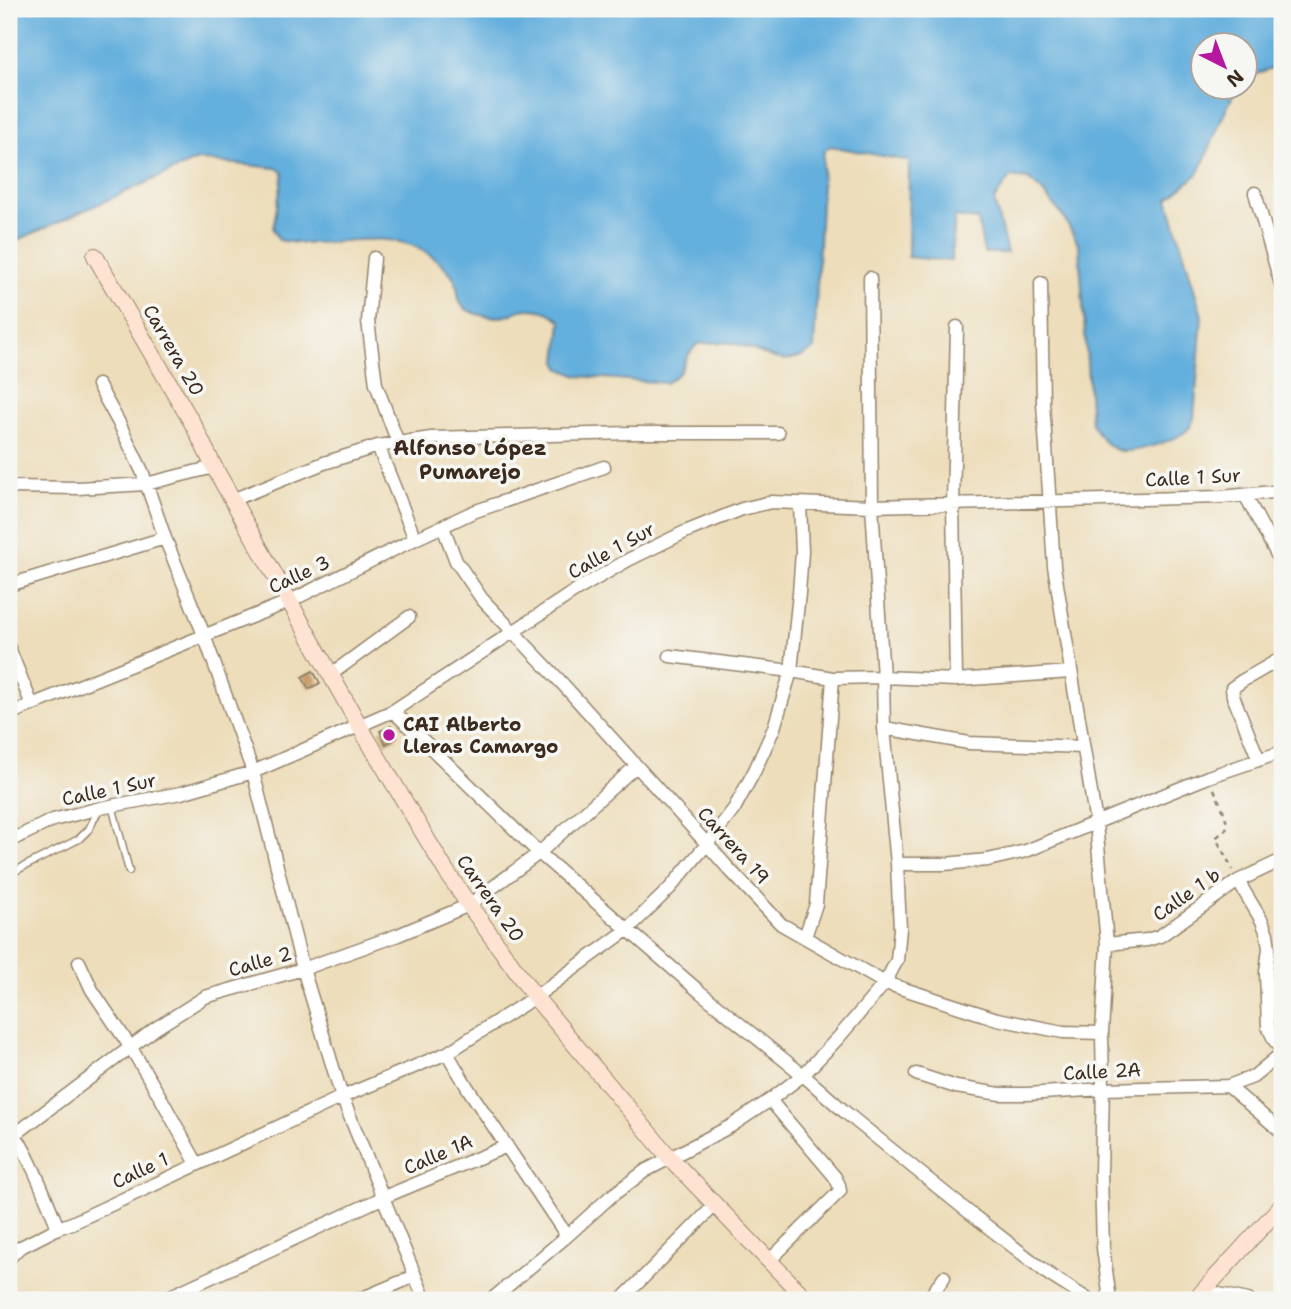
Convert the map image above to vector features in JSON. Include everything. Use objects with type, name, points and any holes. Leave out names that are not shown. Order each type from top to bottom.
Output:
[{"type":"street","points":[[1255,193],[1282,288]]},
{"type":"street","name":"Carrera 20","points":[[95,256],[194,426],[232,500],[330,675],[469,905],[535,997],[669,1157],[807,1300]]},
{"type":"street","points":[[374,258],[368,321],[376,384],[398,443]]},
{"type":"street","points":[[491,1300],[610,1197],[645,1171],[731,1125],[803,1075],[885,983],[897,960],[900,929],[897,864],[884,728],[872,506],[870,278]]},
{"type":"street","points":[[1041,283],[1043,403],[1054,566],[1096,823],[1107,944],[1102,1033],[1101,1174],[1103,1248],[1110,1300]]},
{"type":"street","points":[[956,680],[953,504],[957,327]]},
{"type":"street","points":[[98,385],[142,471],[253,772],[303,970],[342,1097],[425,1300]]},
{"type":"street","points":[[232,500],[324,463],[378,446],[431,438],[778,433]]},
{"type":"street","points":[[378,446],[415,539]]},
{"type":"street","points":[[9,487],[78,488],[146,484],[214,467]]},
{"type":"street","name":"Calle 3","points":[[9,714],[288,602],[473,512],[604,467]]},
{"type":"street","name":"Calle 1 Sur","points":[[9,841],[53,820],[181,793],[253,772],[360,727],[393,711],[575,591],[628,560],[685,532],[742,509],[771,502],[872,506],[1221,497],[1273,492],[1282,488]]},
{"type":"street","points":[[1245,495],[1282,564]]},
{"type":"street","name":"Calle 1","points":[[9,1258],[19,1248],[58,1228],[342,1097],[447,1053],[535,997],[627,930],[670,888],[734,809],[774,728],[791,671],[802,552],[800,504]]},
{"type":"street","name":"Carrera 19","points":[[443,527],[457,561],[482,599],[781,924],[885,983],[997,1019],[1063,1032],[1102,1033]]},
{"type":"street","points":[[9,585],[165,538]]},
{"type":"street","points":[[330,675],[409,617]]},
{"type":"street","points":[[9,649],[32,705]]},
{"type":"street","points":[[670,656],[833,678],[956,680],[1071,672]]},
{"type":"street","points":[[1259,760],[1232,688],[1282,658]]},
{"type":"street","points":[[805,937],[816,904],[833,678]]},
{"type":"street","points":[[393,711],[539,853],[700,992],[961,1206],[1051,1276],[1089,1300]]},
{"type":"street","points":[[884,728],[970,743],[1083,747]]},
{"type":"street","points":[[897,864],[988,860],[1026,851],[1208,776],[1282,752]]},
{"type":"street","name":"Calle 2","points":[[11,1133],[156,1028],[205,997],[303,970],[469,905],[539,853],[636,766]]},
{"type":"street","name":"Calle 1 b","points":[[1107,944],[1160,936],[1238,881],[1282,860]]},
{"type":"street","points":[[1238,881],[1268,934],[1268,1027],[1282,1051]]},
{"type":"street","points":[[79,962],[92,990],[131,1048],[197,1164]]},
{"type":"street","name":"Calle 2A","points":[[916,1074],[956,1087],[1000,1094],[1228,1086],[1253,1077],[1282,1051]]},
{"type":"street","points":[[447,1053],[568,1236]]},
{"type":"street","points":[[1228,1086],[1282,1132]]},
{"type":"street","points":[[769,1261],[840,1191],[835,1177],[770,1100]]},
{"type":"street","points":[[11,1133],[37,1177],[58,1228]]},
{"type":"street","name":"Calle 1A","points":[[162,1300],[384,1197],[507,1146]]},
{"type":"street","points":[[621,1300],[715,1205]]},
{"type":"street","points":[[1200,1296],[1282,1205]]},
{"type":"street","points":[[358,1300],[415,1276]]},
{"type":"street","points":[[928,1300],[944,1277]]},
{"type":"street","points":[[1200,1296],[1248,1300]]},
{"type":"lane","points":[[106,807],[129,871]]},
{"type":"lane","points":[[9,874],[79,839],[106,807]]},
{"type":"path","points":[[1208,776],[1227,826],[1217,840],[1238,881]]},
{"type":"water","points":[[9,9],[1282,9],[1282,64],[1260,73],[1260,32],[1190,32],[1190,102],[1230,102],[1199,173],[1168,199],[1202,316],[1194,418],[1184,433],[1166,442],[1143,448],[1123,451],[1112,448],[1104,442],[1091,422],[1079,245],[1063,216],[1028,179],[1010,177],[994,200],[1007,253],[984,253],[978,220],[955,217],[951,261],[908,257],[909,161],[830,146],[824,151],[823,160],[814,349],[802,356],[783,360],[731,343],[697,344],[680,372],[666,383],[578,376],[561,369],[557,362],[561,321],[548,312],[532,309],[498,317],[467,310],[460,302],[451,274],[438,261],[418,248],[375,239],[314,243],[279,240],[273,229],[283,174],[276,168],[197,160],[9,244]]},
{"type":"building","points":[[313,671],[320,683],[309,689],[302,677]]},
{"type":"building","name":"CAI Alberto Lleras Camargo","points":[[391,726],[397,738],[386,744],[380,731]]},
{"type":"place","name":"CAI Alberto Lleras Camargo","points":[[389,735]]},
{"type":"district","name":"Alfonso López Pumarejo","points":[[470,460]]}]
